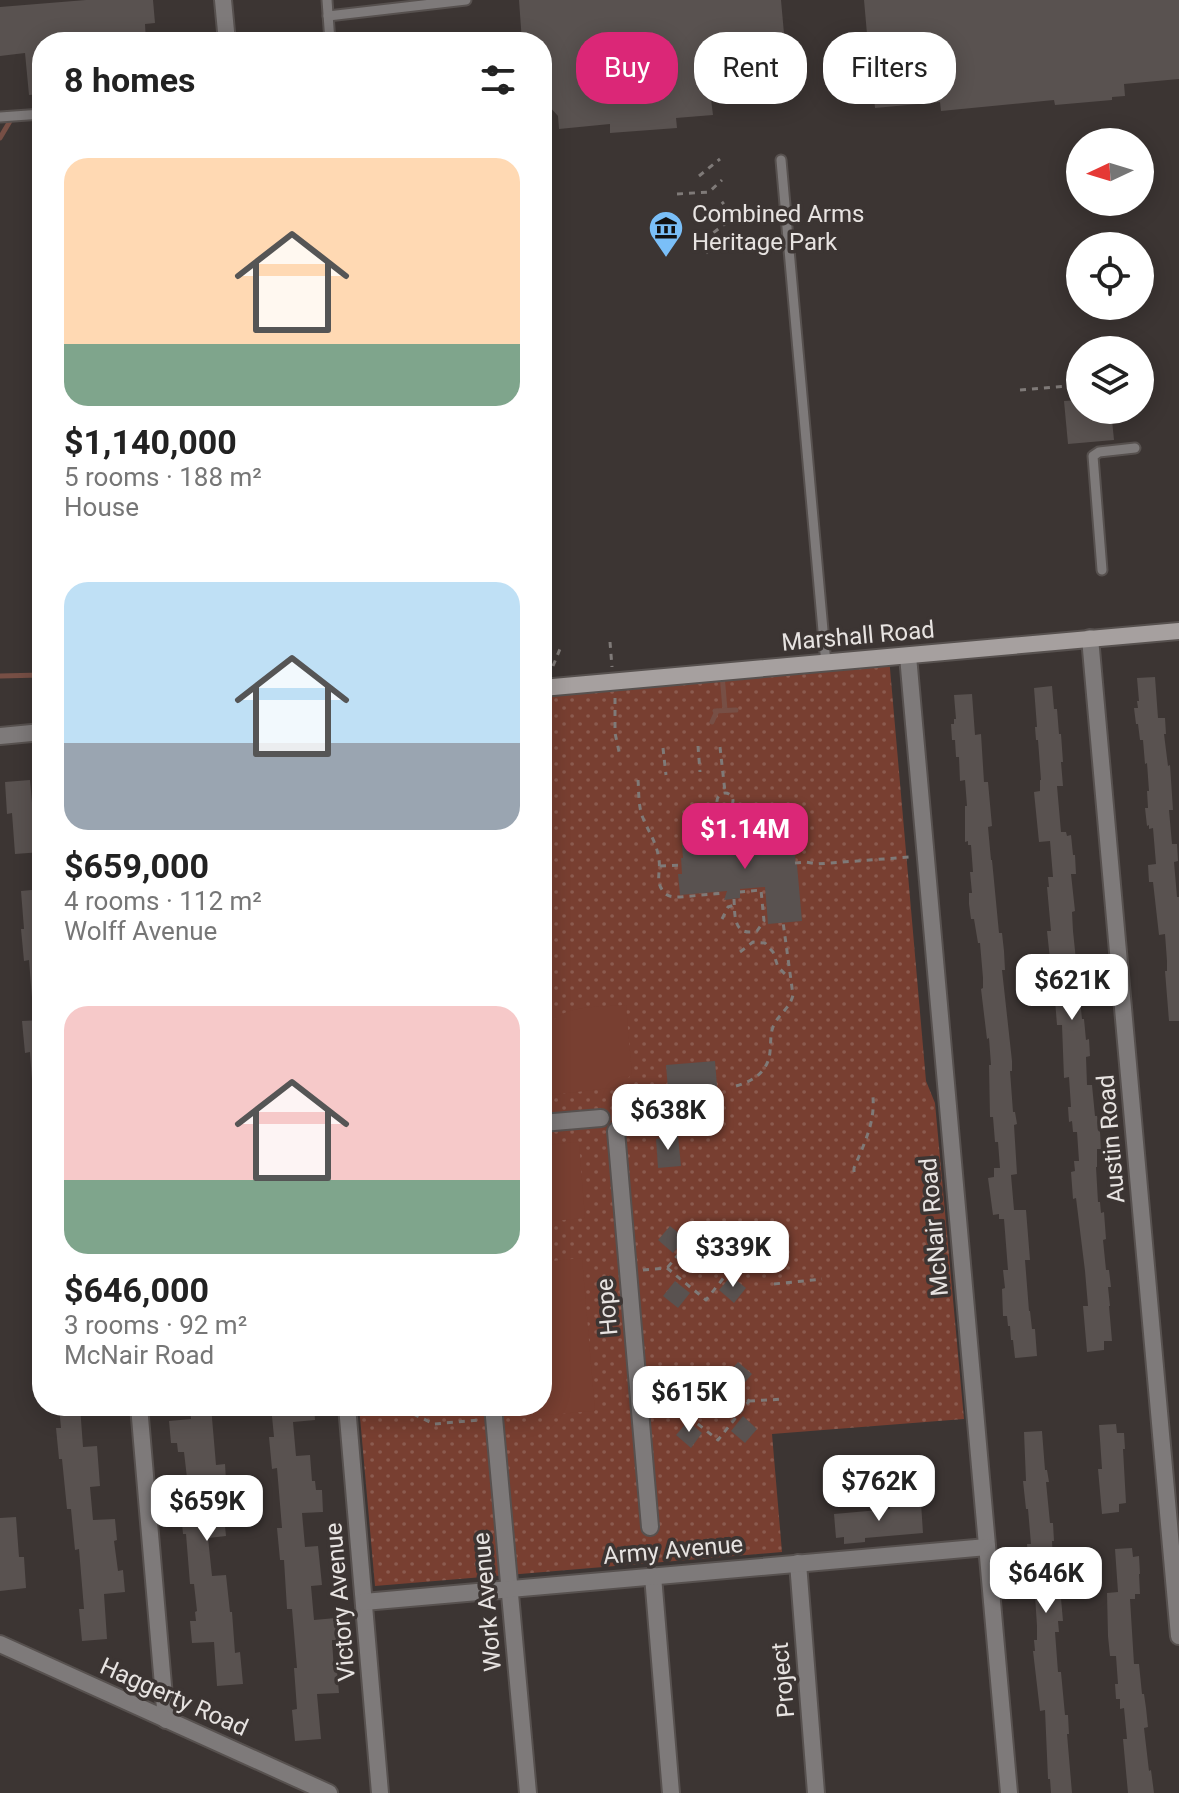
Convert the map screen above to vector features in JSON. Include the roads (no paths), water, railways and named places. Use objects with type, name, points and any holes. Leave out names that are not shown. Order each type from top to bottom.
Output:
[{"type":"street","points":[[223,0],[226,32]]},
{"type":"street","name":"Marshall Road","points":[[552,687],[1179,631]]},
{"type":"street","name":"Austin Road","points":[[1090,638],[1179,1636]]},
{"type":"street","name":"McNair Road","points":[[908,656],[1009,1793]]},
{"type":"street","points":[[0,736],[32,733]]},
{"type":"street","points":[[552,1122],[601,1118]]},
{"type":"street","name":"Hope","points":[[616,1131],[650,1527]]},
{"type":"street","points":[[140,1416],[166,1720]]},
{"type":"street","name":"Victory Avenue","points":[[348,1416],[380,1793]]},
{"type":"street","name":"Work Avenue","points":[[494,1416],[528,1793]]},
{"type":"street","name":"Army Avenue","points":[[364,1602],[987,1547]]},
{"type":"street","name":"Project","points":[[798,1563],[816,1793]]},
{"type":"street","points":[[653,1576],[671,1793]]},
{"type":"street","name":"Haggerty Road","points":[[0,1644],[329,1793]]},
{"type":"lane","points":[[327,0],[329,32]]},
{"type":"lane","points":[[328,16],[466,0]]},
{"type":"lane","points":[[0,117],[32,115]]},
{"type":"lane","points":[[781,160],[826,664]]},
{"type":"lane","points":[[1102,570],[1093,456],[1099,452],[1135,448]]},
{"type":"waterway","points":[[0,138],[13,116]]},
{"type":"waterway","points":[[722,674],[725,710]]},
{"type":"waterway","points":[[0,676],[32,675]]},
{"type":"waterway","points":[[715,711],[736,710]]},
{"type":"waterway","points":[[712,722],[717,711]]},
{"type":"place","name":"Combined Arms Heritage Park","points":[[666,259]]}]
